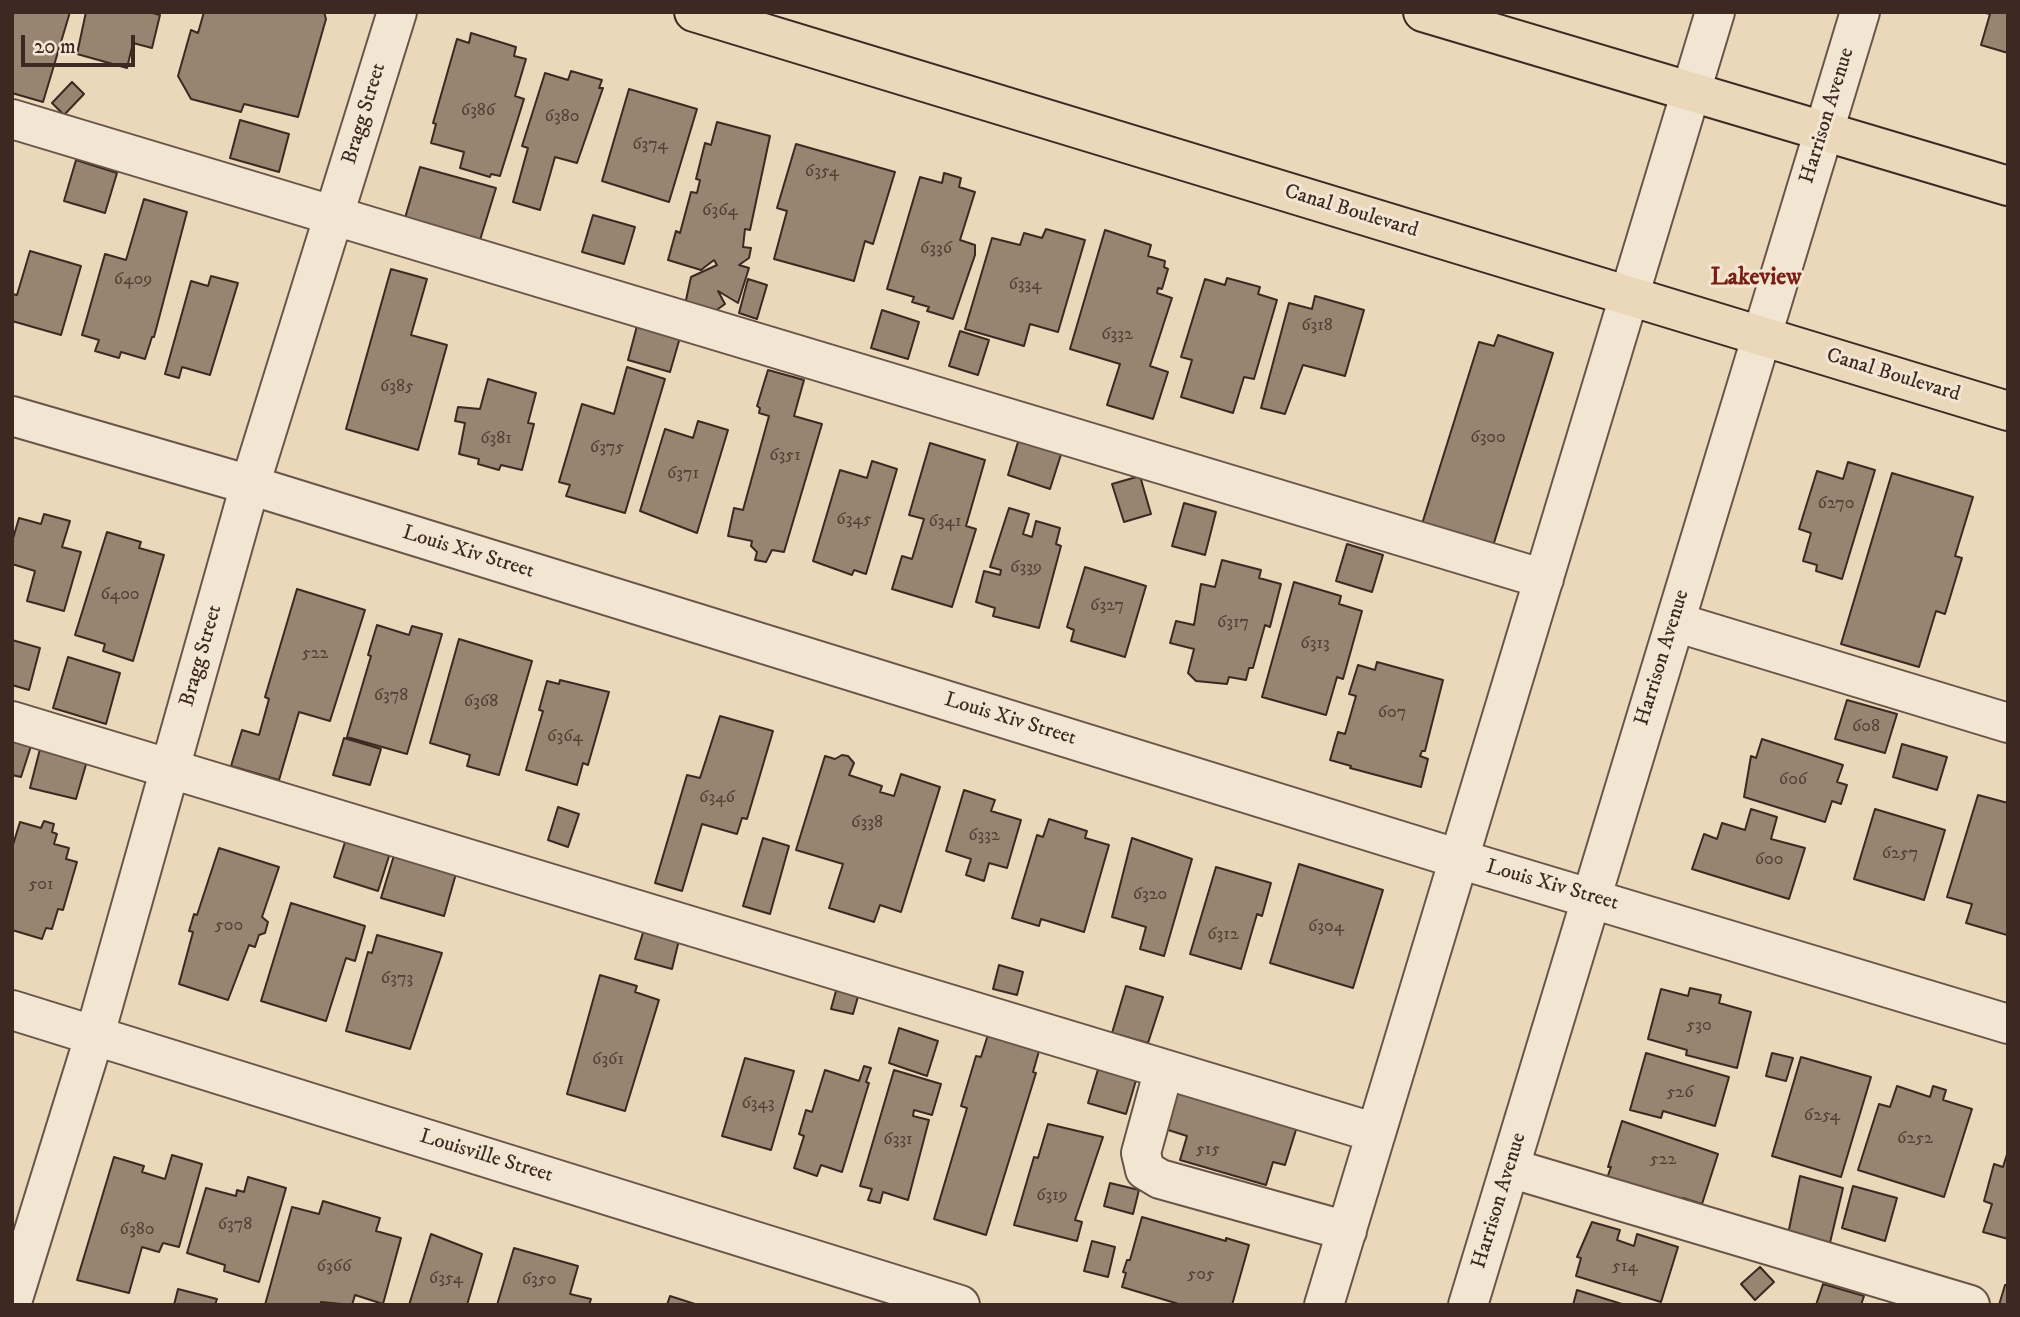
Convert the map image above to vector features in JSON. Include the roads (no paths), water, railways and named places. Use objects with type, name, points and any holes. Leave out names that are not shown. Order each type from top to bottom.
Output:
[{"type":"main road","name":"Canal Boulevard","points":[[694,12],[2008,411]]},
{"type":"main road","points":[[1423,12],[2008,186]]},
{"type":"street","name":"Bragg Street","points":[[12,1302],[96,1034],[250,485],[397,12]]},
{"type":"street","points":[[1324,1305],[1714,12]]},
{"type":"street","name":"Harrison Avenue","points":[[1468,1305],[1860,12]]},
{"type":"street","points":[[12,119],[333,218],[1544,579]]},
{"type":"street","name":"Louis Xiv Street","points":[[12,416],[250,485],[1460,859],[2008,1024]]},
{"type":"street","points":[[1675,622],[2008,723]]},
{"type":"street","points":[[12,721],[1376,1133]]},
{"type":"street","name":"Louisville Street","points":[[12,1010],[960,1305]]},
{"type":"street","points":[[1164,1069],[1141,1153],[1145,1170],[1160,1179],[1347,1231]]},
{"type":"street","points":[[1510,1168],[1970,1305]]},
{"type":"district","name":"Lakeview","points":[[1756,279]]}]
